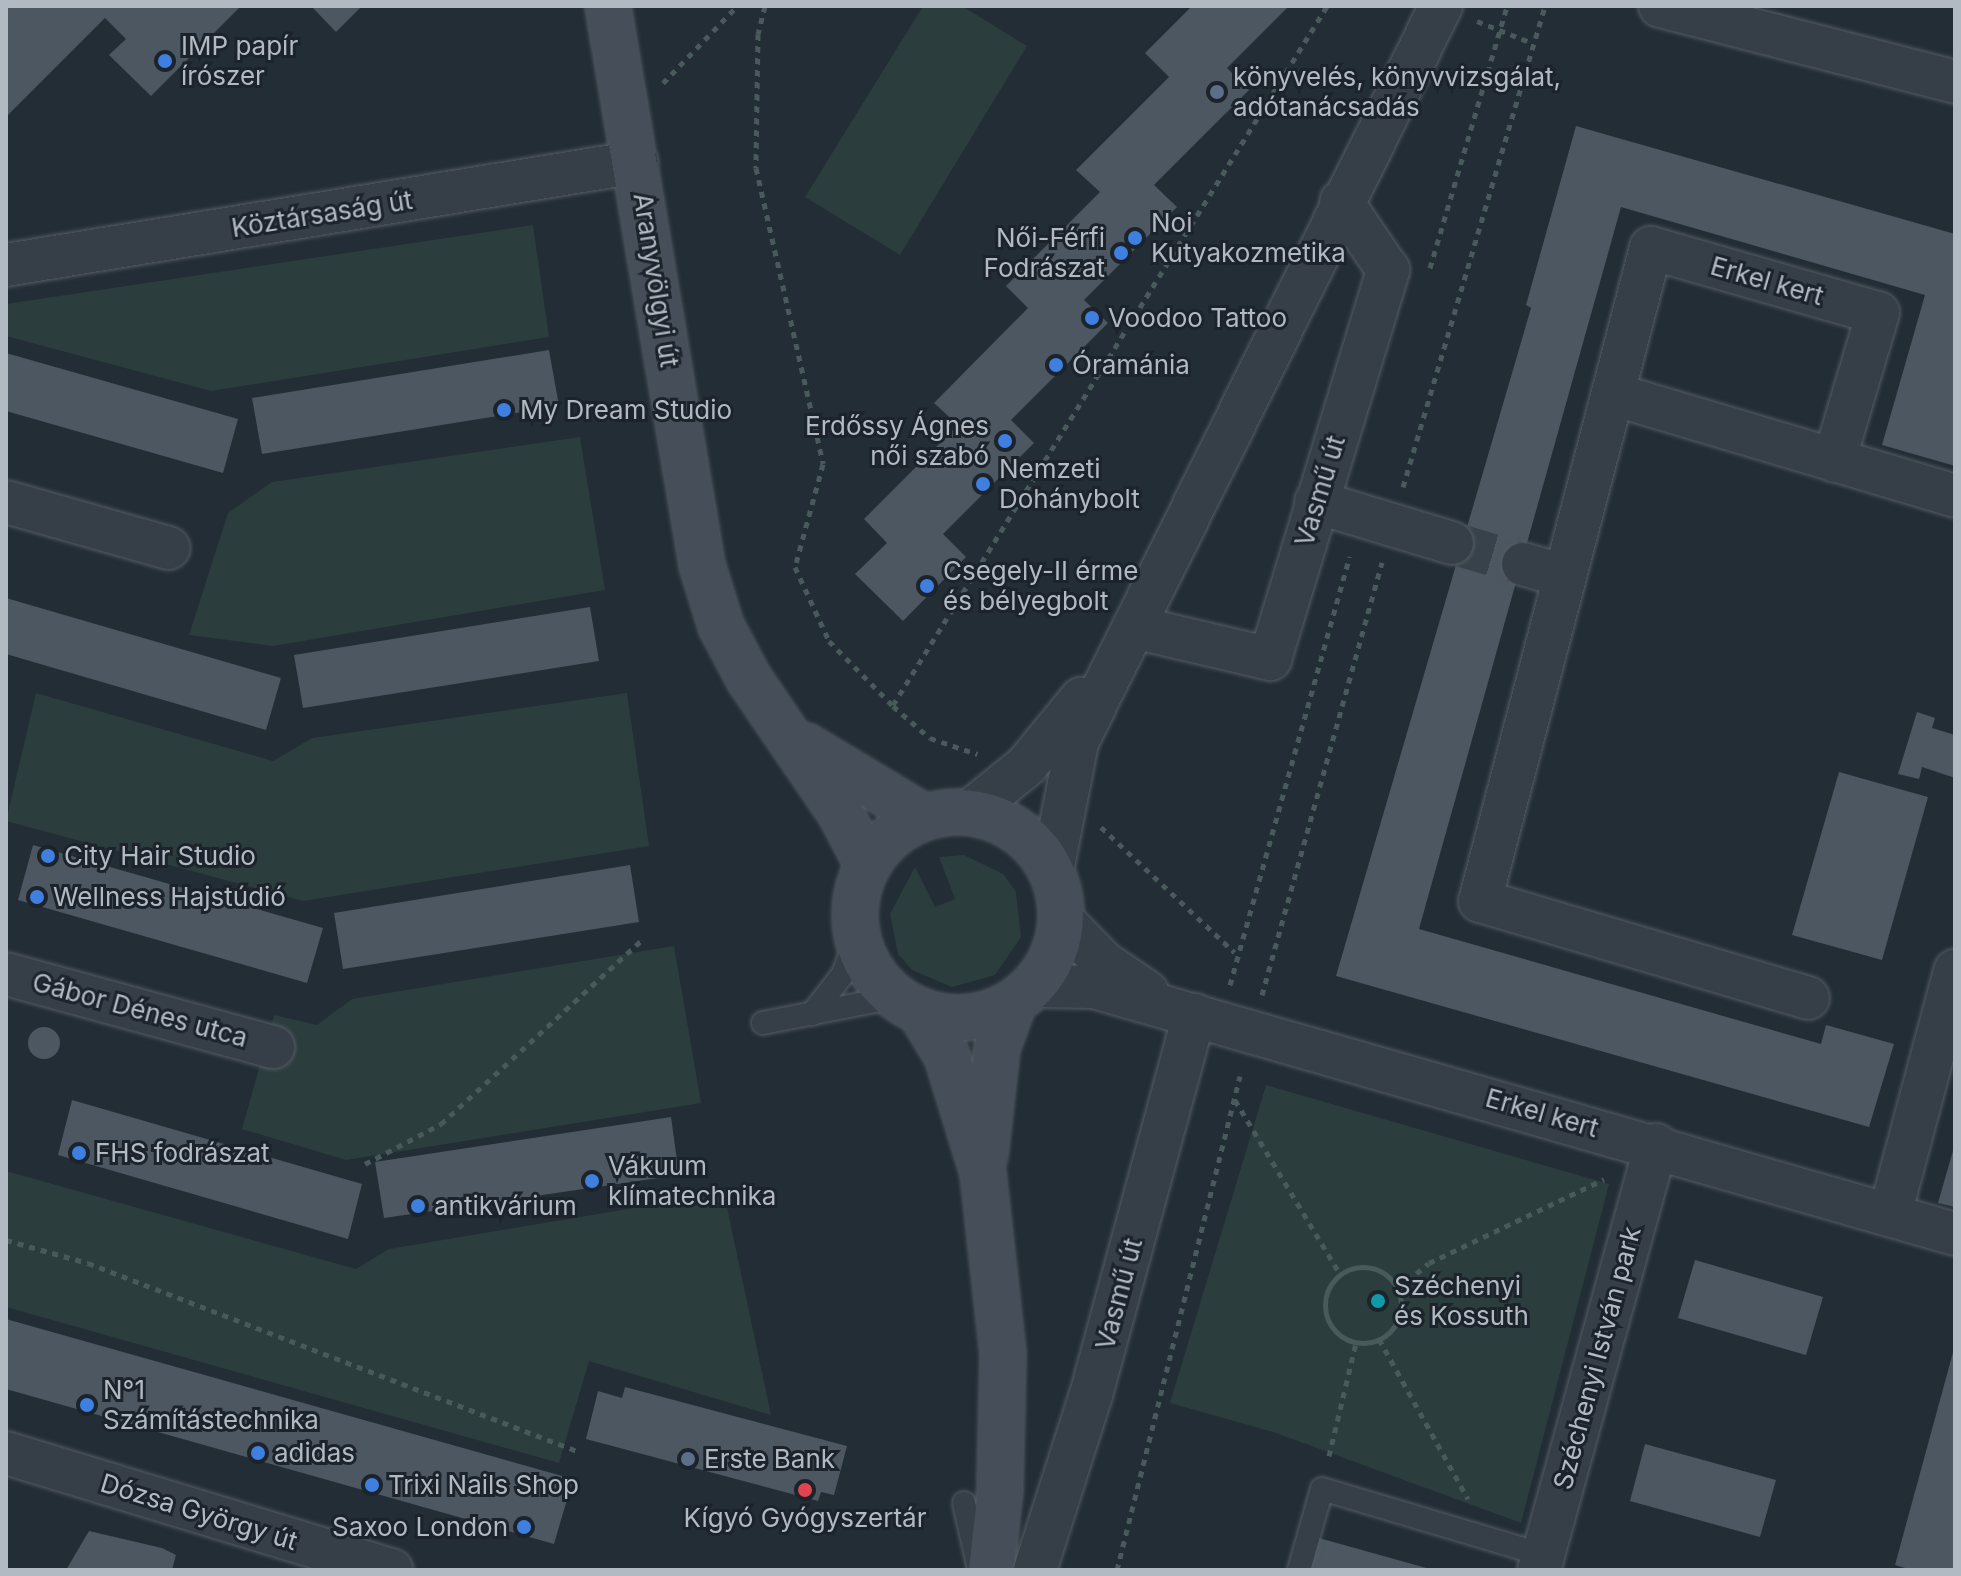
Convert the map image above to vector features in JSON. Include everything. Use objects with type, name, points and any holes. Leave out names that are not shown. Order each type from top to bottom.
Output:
[{"type":"street","name":"Aranyvölgyi út","points":[[608,6],[637,162],[702,565],[721,626],[780,728],[867,864]]},
{"type":"street","points":[[983,1173],[997,1048],[1025,994],[1055,952],[1062,920],[1052,871],[1064,792],[1077,742],[1341,201],[1441,6]]},
{"type":"street","points":[[1660,6],[1955,82]]},
{"type":"street","name":"Köztársaság út","points":[[6,265],[637,162]]},
{"type":"street","name":"Vasmű út","points":[[1134,627],[1270,659],[1388,270],[1341,201]]},
{"type":"street","name":"Erkel kert","points":[[1808,998],[1480,901],[1542,569],[1613,394],[1651,248],[1878,313],[1834,461]]},
{"type":"street","points":[[1613,394],[1955,496]]},
{"type":"street","points":[[6,502],[169,548]]},
{"type":"street","points":[[1316,502],[1452,543]]},
{"type":"street","points":[[968,813],[1022,770],[1134,627]]},
{"type":"street","name":"Aranyvölgyi út","points":[[780,728],[870,790],[924,817]]},
{"type":"street","points":[[991,1570],[1000,1490],[1003,1354],[983,1173],[947,1056],[908,1005],[868,967],[857,937],[856,899],[867,864],[901,828],[924,817],[968,813],[1012,827],[1052,871]]},
{"type":"street","name":"Erkel kert","points":[[1062,920],[1128,983],[1194,1015]]},
{"type":"street","points":[[1890,1214],[1955,971]]},
{"type":"street","name":"Gábor Dénes utca","points":[[6,974],[273,1047]]},
{"type":"street","name":"Erkel kert","points":[[1025,994],[1094,987],[1656,1145],[1955,1234]]},
{"type":"street","points":[[908,1005],[955,1019],[1025,994]]},
{"type":"street","name":"Vasmű út","points":[[1035,1570],[1091,1395],[1194,1015]]},
{"type":"street","name":"Széchenyi István park","points":[[1541,1563],[1656,1145]]},
{"type":"street","name":"Dózsa György út","points":[[6,1453],[392,1570]]},
{"type":"lane","points":[[811,1015],[843,974],[857,937]]},
{"type":"lane","points":[[763,1023],[908,1005]]},
{"type":"lane","points":[[1299,1570],[1322,1489],[1541,1563]]},
{"type":"lane","points":[[964,1503],[979,1570]]},
{"type":"path","points":[[658,88],[737,6]]},
{"type":"path","points":[[765,6],[758,34],[756,168],[823,464],[795,567],[829,641],[893,706],[930,738],[1022,770]]},
{"type":"path","points":[[893,706],[1327,6]]},
{"type":"path","points":[[1441,6],[1532,43]]},
{"type":"path","points":[[1064,792],[1234,952]]},
{"type":"path","points":[[365,1164],[441,1124],[643,939]]},
{"type":"path","points":[[1117,1570],[1240,1076]]},
{"type":"path","points":[[1234,1099],[1340,1274]]},
{"type":"path","points":[[1398,1289],[1429,1263],[1615,1174]]},
{"type":"path","points":[[6,1240],[88,1263],[577,1451]]},
{"type":"path","points":[[1375,1268],[1398,1289],[1400,1317],[1379,1339],[1356,1343],[1337,1333],[1325,1310],[1330,1285],[1340,1274],[1375,1268]]},
{"type":"path","points":[[1379,1339],[1472,1506]]},
{"type":"path","points":[[1329,1456],[1356,1343]]},
{"type":"shaded area","points":[[923,6],[962,6],[1027,46],[900,255],[805,197]]},
{"type":"shaded area","points":[[533,225],[549,337],[211,391],[6,336],[6,304]]},
{"type":"shaded area","points":[[580,437],[605,590],[273,646],[189,635],[228,513],[272,482]]},
{"type":"shaded area","points":[[36,693],[273,761],[312,738],[627,693],[649,846],[303,901],[6,821]]},
{"type":"shaded area","points":[[964,855],[1003,874],[1016,892],[1021,937],[995,975],[952,987],[912,970],[898,954],[890,914],[915,867],[935,907],[955,899],[939,857]]},
{"type":"shaded area","points":[[674,946],[701,1103],[346,1160],[242,1129],[274,1015],[317,1025],[352,999]]},
{"type":"shaded area","points":[[1266,1085],[1609,1184],[1521,1523],[1276,1433],[1170,1403]]},
{"type":"shaded area","points":[[6,1171],[356,1269],[389,1249],[724,1193],[771,1415],[589,1361],[559,1463],[6,1307]]},
{"type":"building","points":[[6,6],[241,6],[151,96],[109,55],[126,39],[105,18],[6,117]]},
{"type":"building","points":[[311,6],[362,6],[336,32]]},
{"type":"building","points":[[1192,6],[1289,6],[1227,68],[1249,90],[1154,185],[1177,207],[1084,300],[1108,323],[1011,420],[1034,443],[943,534],[966,557],[903,621],[855,574],[887,543],[864,519],[958,425],[934,403],[1028,308],[1006,286],[1100,192],[1076,170],[1169,77],[1145,53]]},
{"type":"building","points":[[1576,126],[1955,234],[1955,466],[1882,445],[1925,295],[1621,207],[1419,929],[1821,1044],[1826,1025],[1894,1044],[1869,1127],[1336,976],[1531,308],[1526,305]]},
{"type":"building","points":[[549,350],[559,406],[262,454],[252,398]]},
{"type":"building","points":[[6,353],[238,419],[223,473],[6,411]]},
{"type":"building","points":[[6,598],[281,678],[266,730],[6,654]]},
{"type":"building","points":[[590,607],[599,661],[303,708],[294,655]]},
{"type":"building","points":[[1917,712],[1935,718],[1932,728],[1955,735],[1955,778],[1922,767],[1919,779],[1898,774]]},
{"type":"building","points":[[1839,772],[1928,797],[1882,960],[1792,935]]},
{"type":"building","points":[[33,845],[323,928],[307,983],[18,900]]},
{"type":"building","points":[[630,865],[639,922],[343,969],[334,913]]},
{"type":"building","points":[[44,1027],[55,1032],[60,1043],[55,1054],[44,1059],[33,1054],[28,1043],[33,1032]]},
{"type":"building","points":[[72,1100],[362,1184],[348,1239],[58,1155]]},
{"type":"building","points":[[671,1117],[679,1175],[384,1218],[375,1162]]},
{"type":"building","points":[[1955,1147],[1955,1207],[1938,1203]]},
{"type":"building","points":[[1695,1260],[1823,1297],[1806,1355],[1678,1318]]},
{"type":"building","points":[[6,1319],[573,1479],[554,1544],[6,1389]]},
{"type":"building","points":[[1955,1345],[1955,1570],[1912,1570],[1895,1565]]},
{"type":"building","points":[[625,1387],[847,1446],[834,1495],[821,1492],[818,1501],[586,1439],[598,1391],[622,1398]]},
{"type":"building","points":[[1645,1444],[1776,1480],[1760,1537],[1630,1501]]},
{"type":"building","points":[[89,1531],[162,1548],[176,1555],[172,1570],[66,1570]]},
{"type":"building","points":[[1319,1538],[1430,1569],[1430,1570],[1310,1570]]},
{"type":"tunnel","points":[[1452,543],[1523,564]]},
{"type":"place","name":"IMP papír írószer","points":[[165,61]]},
{"type":"place","name":"könyvelés, könyvvizsgálat, adótanácsadás","points":[[1217,92]]},
{"type":"place","name":"Noi Kutyakozmetika","points":[[1135,238]]},
{"type":"place","name":"Női-Férfi Fodrászat","points":[[1121,253]]},
{"type":"place","name":"Voodoo Tattoo","points":[[1092,318]]},
{"type":"place","name":"Óramánia","points":[[1056,365]]},
{"type":"place","name":"My Dream Studio","points":[[504,410]]},
{"type":"place","name":"Erdőssy Ágnes női szabó","points":[[1005,441]]},
{"type":"place","name":"Nemzeti Dohánybolt","points":[[983,484]]},
{"type":"place","name":"Csegely-II érme és bélyegbolt","points":[[927,586]]},
{"type":"place","name":"City Hair Studio","points":[[48,856]]},
{"type":"place","name":"Wellness Hajstúdió","points":[[37,897]]},
{"type":"place","name":"FHS fodrászat","points":[[79,1153]]},
{"type":"place","name":"Vákuum klímatechnika","points":[[592,1181]]},
{"type":"place","name":"antikvárium","points":[[418,1206]]},
{"type":"place","name":"Széchenyi és Kossuth","points":[[1378,1301]]},
{"type":"place","name":"N°1 Számítástechnika","points":[[87,1405]]},
{"type":"place","name":"adidas","points":[[258,1453]]},
{"type":"place","name":"Erste Bank","points":[[688,1459]]},
{"type":"place","name":"Trixi Nails Shop","points":[[372,1485]]},
{"type":"place","name":"Kígyó Gyógyszertár","points":[[805,1490]]},
{"type":"place","name":"Saxoo London","points":[[524,1527]]}]
